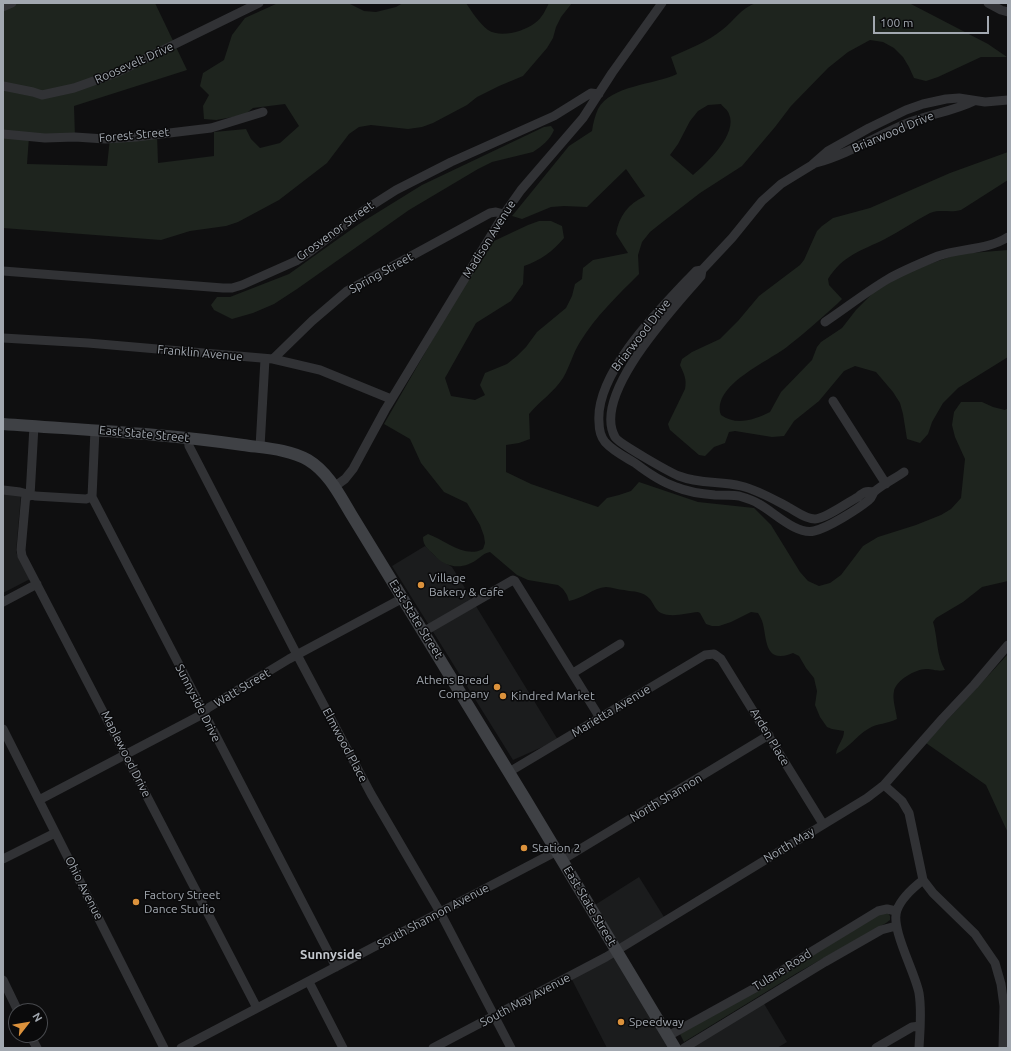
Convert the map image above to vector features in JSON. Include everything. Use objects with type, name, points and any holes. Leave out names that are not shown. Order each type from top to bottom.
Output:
[{"type":"main road","name":"East State Street","points":[[3,424],[188,437],[260,447],[294,454],[319,467],[334,487],[424,632],[675,1048]]},
{"type":"street","points":[[3,7],[12,3]]},
{"type":"street","name":"Roosevelt Drive","points":[[3,86],[42,95],[53,94],[95,81],[116,73],[259,3]]},
{"type":"street","name":"Madison Avenue","points":[[334,487],[350,472],[391,399],[504,214],[521,190],[584,118],[612,73],[662,3]]},
{"type":"street","points":[[988,3],[1000,10],[1008,12]]},
{"type":"street","name":"Grosvenor Street","points":[[3,271],[223,288],[235,287],[296,261],[312,251],[363,210],[396,190],[451,162],[554,116],[591,93],[599,94]]},
{"type":"street","name":"Briarwood Drive","points":[[904,472],[874,492],[870,499],[832,524],[814,531],[803,531],[758,503],[737,496],[703,494],[678,488],[652,475],[605,442],[600,429],[598,415],[600,401],[608,380],[616,365],[669,299],[696,271],[702,270],[732,238],[762,201],[782,184],[812,164],[828,151],[869,128],[906,110],[923,104],[946,99],[959,98],[974,101],[1008,100]]},
{"type":"street","name":"Forest Street","points":[[3,134],[45,138],[75,137],[105,139],[211,128],[263,112]]},
{"type":"street","name":"Spring Street","points":[[269,359],[347,291],[490,214],[496,212],[504,214]]},
{"type":"street","points":[[825,322],[888,280],[911,268],[951,252],[985,246],[1008,237]]},
{"type":"street","name":"Briarwood Drive","points":[[702,270],[702,276],[654,332],[630,365],[616,393],[611,414],[611,428],[615,438],[653,462],[679,476],[701,482],[741,485],[756,490],[806,517],[815,519],[824,516],[866,492],[874,492]]},
{"type":"street","name":"Franklin Avenue","points":[[3,338],[269,359],[320,370],[391,399]]},
{"type":"street","points":[[260,447],[269,359]]},
{"type":"street","points":[[833,400],[886,484]]},
{"type":"street","name":"Maplewood Drive","points":[[34,426],[28,495],[21,550],[37,584],[257,1008]]},
{"type":"street","name":"Sunnyside Drive","points":[[94,430],[92,498],[336,967]]},
{"type":"street","name":"Elmwood Place","points":[[188,437],[189,446],[297,655],[371,794],[440,912],[511,1048]]},
{"type":"street","points":[[3,490],[20,492],[28,495],[86,499],[92,498]]},
{"type":"street","points":[[424,632],[513,580],[600,718]]},
{"type":"street","points":[[3,602],[37,584]]},
{"type":"street","name":"Watt Street","points":[[39,800],[197,717],[297,655],[402,598]]},
{"type":"street","points":[[573,673],[620,644]]},
{"type":"street","name":"North May","points":[[616,950],[867,798],[884,785],[1008,645]]},
{"type":"street","name":"Marietta Avenue","points":[[509,772],[705,655],[714,654]]},
{"type":"street","name":"Arden Place","points":[[714,654],[721,658],[823,824]]},
{"type":"street","name":"Ohio Avenue","points":[[3,729],[164,1048]]},
{"type":"street","name":"North Shannon","points":[[560,856],[769,735]]},
{"type":"street","points":[[884,785],[902,801],[909,813],[923,880],[933,893],[975,934],[995,963],[1001,984],[1004,1006],[1003,1048]]},
{"type":"street","points":[[3,859],[56,833]]},
{"type":"street","name":"South Shannon Avenue","points":[[180,1048],[309,982],[440,912],[560,856]]},
{"type":"street","points":[[919,1048],[919,992],[896,926],[896,911],[911,891],[923,880]]},
{"type":"street","name":"Tulane Road","points":[[668,1036],[755,988],[878,911],[887,909],[896,911]]},
{"type":"street","name":"Tulane Road","points":[[684,1048],[825,962],[881,930],[896,926]]},
{"type":"street","name":"South May Avenue","points":[[433,1048],[568,978],[616,950]]},
{"type":"street","points":[[3,980],[14,1003]]},
{"type":"street","points":[[309,982],[343,1048]]},
{"type":"street","points":[[876,1048],[912,1027],[920,1026]]},
{"type":"shaded area","points":[[3,3],[155,3],[187,70],[74,106],[75,137],[29,137],[27,164],[107,166],[110,138],[157,134],[158,163],[214,156],[214,132],[246,129],[251,139],[260,148],[280,143],[299,126],[285,104],[253,108],[244,115],[216,120],[204,119],[203,106],[209,95],[200,86],[203,73],[224,60],[232,35],[245,18],[278,3],[348,3],[364,11],[376,12],[396,7],[403,3],[466,3],[473,14],[488,30],[499,34],[505,34],[524,29],[535,23],[545,12],[549,3],[572,3],[561,17],[553,38],[547,48],[523,76],[477,97],[467,105],[433,123],[422,127],[408,129],[371,125],[359,127],[349,134],[327,163],[279,200],[238,222],[226,226],[190,231],[161,240],[3,228]]},
{"type":"shaded area","points":[[756,3],[909,3],[988,44],[1007,57],[981,57],[926,81],[914,78],[903,57],[894,48],[883,42],[870,40],[848,52],[828,68],[791,106],[742,166],[700,193],[650,232],[642,242],[638,255],[639,274],[593,323],[578,346],[563,378],[529,414],[530,439],[519,443],[506,445],[506,472],[531,484],[598,507],[607,498],[631,491],[639,482],[698,502],[754,508],[771,525],[800,572],[808,581],[819,586],[830,583],[841,575],[863,546],[878,537],[941,515],[951,509],[961,498],[965,459],[955,437],[952,425],[954,412],[961,402],[982,402],[1005,410],[1008,408],[1008,581],[982,587],[963,602],[936,618],[933,622],[940,658],[945,670],[940,671],[922,669],[902,679],[894,691],[897,719],[868,729],[845,749],[836,754],[844,731],[827,727],[820,717],[815,705],[817,691],[814,678],[799,656],[793,653],[783,656],[776,655],[769,649],[763,623],[758,613],[751,612],[731,622],[719,626],[712,626],[706,624],[698,612],[675,615],[661,613],[647,596],[641,593],[610,587],[597,589],[569,601],[563,589],[558,585],[528,580],[517,575],[490,552],[484,554],[467,565],[462,566],[450,565],[439,560],[426,547],[423,537],[428,534],[455,548],[469,552],[476,551],[483,549],[485,543],[480,525],[467,503],[444,492],[421,463],[410,439],[384,424],[457,297],[494,241],[539,221],[551,221],[562,226],[564,238],[546,255],[524,266],[523,284],[511,301],[476,323],[445,378],[451,396],[475,400],[485,395],[480,385],[485,373],[507,364],[517,356],[537,332],[566,308],[572,296],[575,284],[582,279],[583,268],[593,260],[628,253],[616,234],[617,228],[625,211],[645,196],[626,169],[587,207],[551,207],[522,219],[512,216],[569,146],[592,131],[598,109],[604,101],[623,90],[668,78],[677,74],[671,57],[710,38],[751,5]],"holes":[[[721,104],[729,114],[731,122],[729,130],[720,148],[693,175],[670,155],[678,144],[690,121],[698,111],[708,105]]]},
{"type":"shaded area","points":[[551,126],[554,130],[548,140],[533,152],[492,162],[478,169],[409,210],[274,304],[253,313],[232,319],[214,310],[211,305],[217,297],[230,297],[289,274],[359,224],[422,185],[544,127]]},
{"type":"shaded area","points":[[1008,152],[1008,180],[961,210],[938,211],[930,213],[885,239],[853,254],[840,264],[828,279],[829,285],[842,299],[788,346],[733,384],[725,394],[720,404],[721,415],[739,421],[745,421],[770,412],[781,392],[812,360],[817,347],[821,342],[842,328],[856,310],[874,292],[907,272],[958,254],[1008,250],[1008,357],[958,388],[943,403],[932,422],[928,434],[920,443],[907,439],[900,403],[893,392],[876,372],[855,366],[844,371],[819,401],[794,421],[784,436],[772,437],[735,431],[729,432],[725,443],[714,447],[705,456],[699,455],[670,430],[668,424],[686,385],[684,374],[680,365],[682,359],[692,352],[720,339],[738,321],[759,296],[800,265],[804,260],[817,231],[822,226],[833,218],[870,208],[950,173]]},
{"type":"shaded area","points":[[3,493],[21,494],[16,552],[30,579],[3,593]]},
{"type":"shaded area","points":[[425,546],[436,557],[452,567],[558,740],[513,760],[392,566]]},
{"type":"shaded area","points":[[1008,654],[1008,833],[986,785],[926,743]]},
{"type":"shaded area","points":[[639,877],[664,917],[614,950],[677,1048],[607,1048],[569,974],[611,951],[587,910]]},
{"type":"shaded area","points":[[888,913],[890,920],[886,923],[797,973],[684,1042],[680,1034],[877,914]]},
{"type":"shaded area","points":[[763,1002],[787,1042],[777,1048],[688,1048]]},
{"type":"place","name":"Village Bakery & Cafe","points":[[421,585]]},
{"type":"place","name":"Athens Bread Company","points":[[497,687]]},
{"type":"place","name":"Kindred Market","points":[[503,696]]},
{"type":"place","name":"Station 2","points":[[524,848]]},
{"type":"place","name":"Factory Street Dance Studio","points":[[136,902]]},
{"type":"place","name":"Speedway","points":[[621,1022]]},
{"type":"district","name":"Sunnyside","points":[[331,955]]}]
